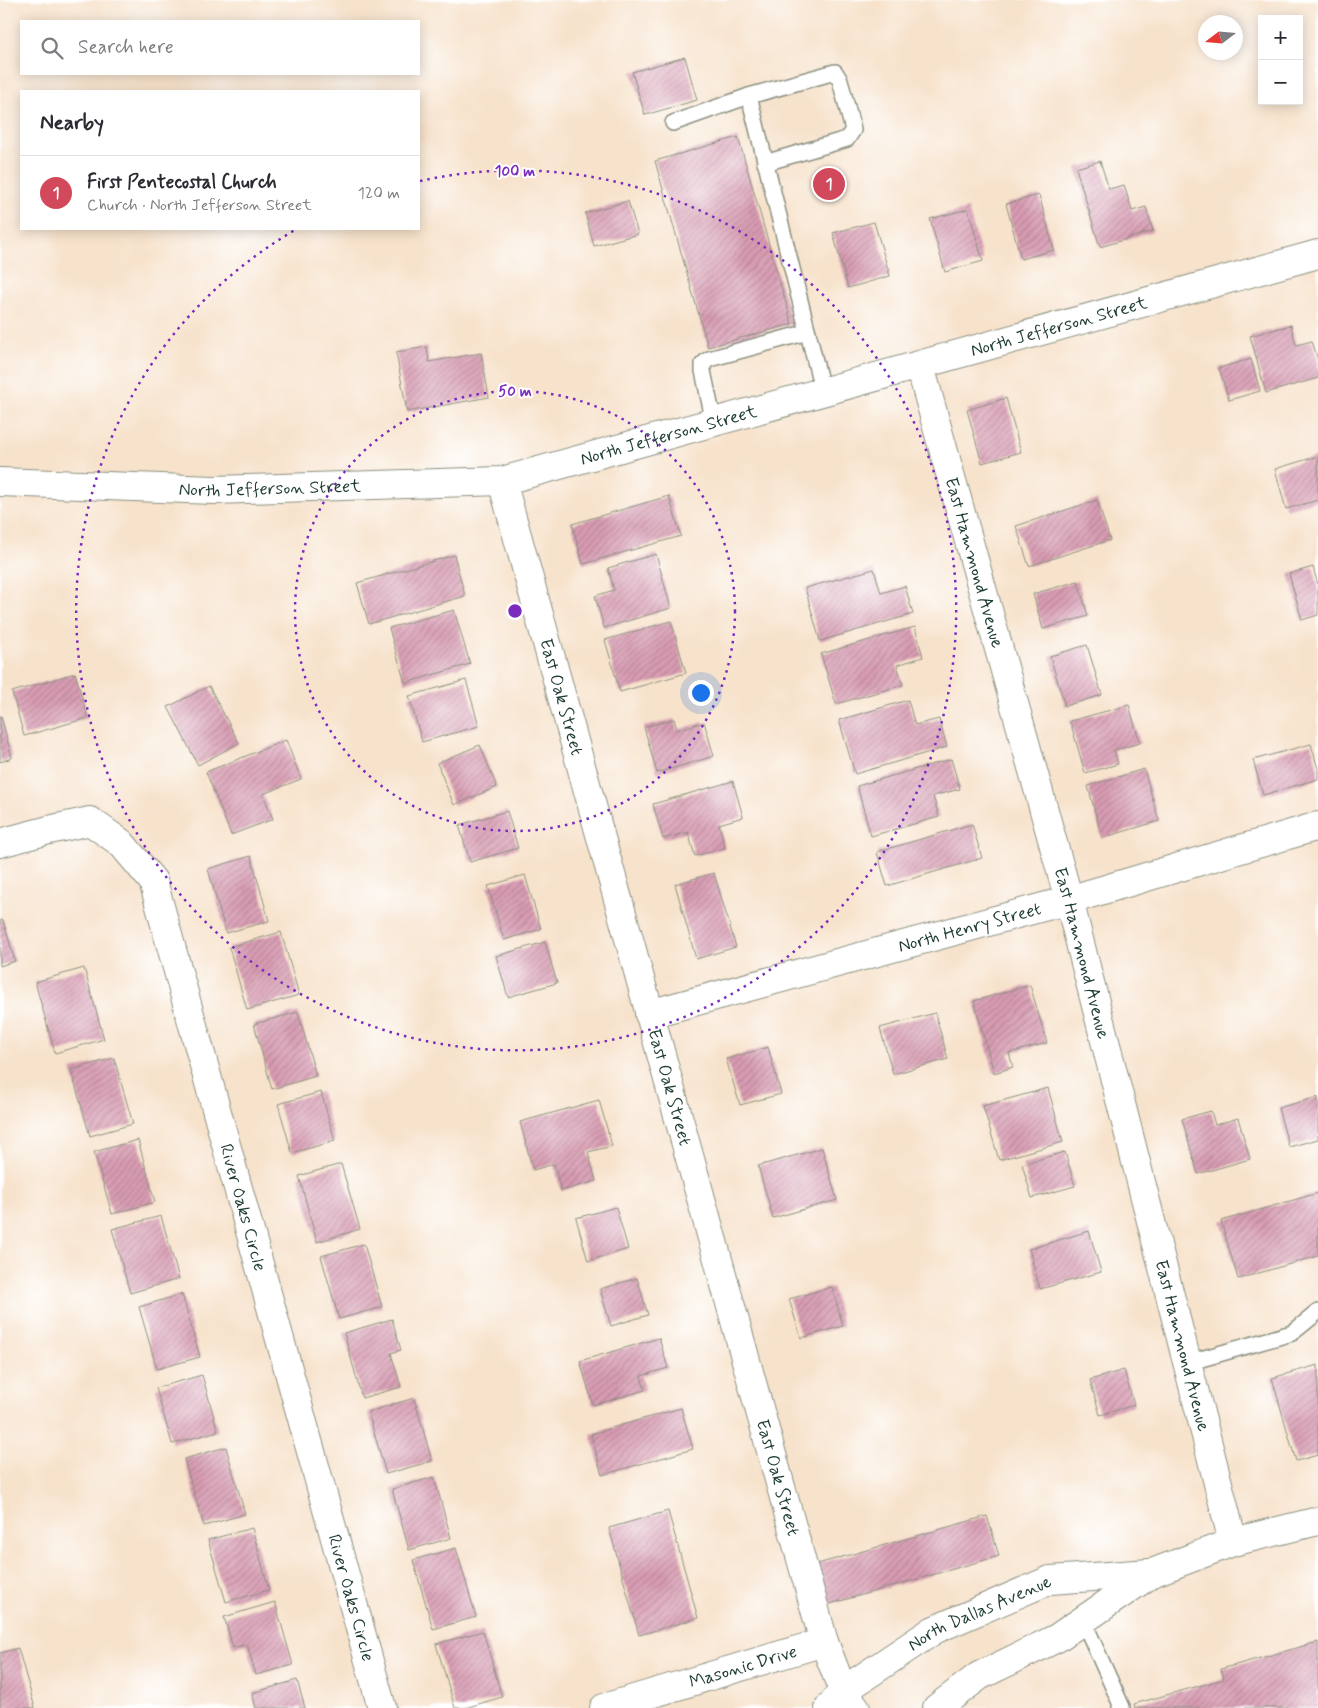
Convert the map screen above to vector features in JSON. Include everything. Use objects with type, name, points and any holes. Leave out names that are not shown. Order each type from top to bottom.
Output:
[{"type":"street","name":"North Jefferson Street","points":[[0,482],[214,490],[502,482],[1318,254]]},
{"type":"street","name":"East Hammond Avenue","points":[[920,366],[1069,900],[1233,1542]]},
{"type":"street","name":"East Oak Street","points":[[502,482],[824,1642],[843,1702]]},
{"type":"street","name":"River Oaks Circle","points":[[0,844],[90,821],[121,844],[153,881],[382,1708]]},
{"type":"street","name":"North Henry Street","points":[[649,1014],[1069,900],[1318,826]]},
{"type":"street","name":"North Dallas Avenue","points":[[937,1708],[979,1676],[1057,1638],[1152,1573],[1233,1542],[1318,1521]]},
{"type":"street","name":"North Dallas Avenue","points":[[843,1702],[934,1630],[1050,1580],[1152,1573]]},
{"type":"street","name":"Masonic Drive","points":[[604,1708],[824,1642]]},
{"type":"lane","points":[[672,123],[749,96],[835,72],[840,80],[853,130],[847,139],[765,164]]},
{"type":"lane","points":[[749,96],[823,393]]},
{"type":"lane","points":[[714,423],[703,371],[704,364],[709,359],[808,332]]},
{"type":"lane","points":[[1187,1363],[1292,1333],[1318,1312]]},
{"type":"lane","points":[[1082,1620],[1122,1707],[1120,1708]]},
{"type":"building","points":[[685,57],[697,100],[645,115],[632,72]]},
{"type":"building","points":[[738,137],[792,324],[708,347],[655,161]]},
{"type":"building","points":[[1100,161],[1109,189],[1124,185],[1132,211],[1146,207],[1153,231],[1100,247],[1076,168]]},
{"type":"building","points":[[1039,195],[1054,250],[1021,259],[1006,204]]},
{"type":"building","points":[[628,201],[638,234],[594,246],[585,213]]},
{"type":"building","points":[[968,209],[983,261],[945,272],[930,219]]},
{"type":"building","points":[[874,222],[890,276],[848,288],[833,233]]},
{"type":"building","points":[[1291,325],[1296,345],[1312,341],[1318,360],[1318,378],[1266,393],[1250,336]]},
{"type":"building","points":[[427,347],[429,362],[481,353],[489,397],[407,412],[396,352]]},
{"type":"building","points":[[1251,359],[1260,391],[1229,400],[1219,368]]},
{"type":"building","points":[[1006,398],[1021,452],[982,463],[967,410]]},
{"type":"building","points":[[1318,456],[1318,500],[1286,509],[1275,469]]},
{"type":"building","points":[[669,496],[681,536],[583,564],[572,524]]},
{"type":"building","points":[[1097,500],[1110,540],[1029,566],[1016,526]]},
{"type":"building","points":[[656,554],[671,608],[604,628],[595,596],[614,590],[608,568]]},
{"type":"building","points":[[454,555],[465,596],[369,624],[357,583]]},
{"type":"building","points":[[1313,567],[1318,585],[1318,615],[1302,620],[1289,574]]},
{"type":"building","points":[[874,569],[881,593],[905,586],[913,614],[820,641],[805,588]]},
{"type":"building","points":[[1078,581],[1088,616],[1043,629],[1033,594]]},
{"type":"building","points":[[454,610],[470,664],[405,683],[389,628]]},
{"type":"building","points":[[671,621],[686,673],[620,692],[605,640]]},
{"type":"building","points":[[915,627],[923,657],[897,665],[903,685],[836,704],[821,654]]},
{"type":"building","points":[[1087,645],[1102,695],[1065,706],[1050,656]]},
{"type":"building","points":[[75,673],[88,718],[24,736],[12,692]]},
{"type":"building","points":[[466,680],[479,726],[422,742],[409,696]]},
{"type":"building","points":[[209,686],[239,743],[198,765],[168,707]]},
{"type":"building","points":[[908,700],[915,725],[939,719],[947,747],[855,774],[839,720]]},
{"type":"building","points":[[1129,705],[1140,743],[1114,750],[1118,764],[1085,773],[1070,721]]},
{"type":"building","points":[[0,717],[12,758],[0,762]]},
{"type":"building","points":[[674,719],[677,730],[704,722],[714,756],[657,773],[644,727]]},
{"type":"building","points":[[286,740],[301,779],[263,794],[273,819],[231,835],[206,772]]},
{"type":"building","points":[[1311,744],[1318,769],[1318,779],[1263,795],[1253,760]]},
{"type":"building","points":[[480,745],[497,787],[454,805],[437,763]]},
{"type":"building","points":[[951,759],[960,789],[933,796],[939,817],[871,836],[857,786]]},
{"type":"building","points":[[1144,769],[1159,821],[1102,838],[1088,786]]},
{"type":"building","points":[[733,781],[743,817],[719,824],[725,848],[695,856],[688,832],[663,839],[653,804]]},
{"type":"building","points":[[507,811],[518,848],[470,862],[459,825]]},
{"type":"building","points":[[972,824],[982,858],[887,886],[877,852]]},
{"type":"building","points":[[251,856],[269,921],[226,933],[208,869]]},
{"type":"building","points":[[714,873],[736,947],[696,959],[675,884]]},
{"type":"building","points":[[525,875],[541,929],[504,940],[488,886]]},
{"type":"building","points":[[3,920],[15,961],[0,966],[0,921]]},
{"type":"building","points":[[281,932],[299,995],[247,1010],[229,947]]},
{"type":"building","points":[[545,942],[557,983],[508,997],[496,956]]},
{"type":"building","points":[[84,968],[104,1039],[55,1053],[35,982]]},
{"type":"building","points":[[1030,985],[1047,1043],[1009,1053],[1013,1067],[994,1073],[974,1001]]},
{"type":"building","points":[[298,1012],[316,1076],[272,1089],[254,1024]]},
{"type":"building","points":[[935,1013],[948,1059],[893,1074],[880,1028]]},
{"type":"building","points":[[768,1047],[781,1094],[740,1105],[726,1059]]},
{"type":"building","points":[[114,1058],[133,1124],[90,1136],[71,1070]]},
{"type":"building","points":[[1048,1088],[1063,1142],[999,1160],[983,1106]]},
{"type":"building","points":[[321,1092],[335,1141],[292,1153],[278,1104]]},
{"type":"building","points":[[1318,1097],[1318,1139],[1289,1147],[1278,1108]]},
{"type":"building","points":[[599,1100],[612,1146],[588,1152],[596,1181],[561,1191],[554,1164],[533,1170],[520,1122]]},
{"type":"building","points":[[1211,1111],[1215,1125],[1238,1118],[1250,1159],[1198,1174],[1182,1119]]},
{"type":"building","points":[[138,1140],[155,1202],[112,1214],[94,1152]]},
{"type":"building","points":[[822,1148],[837,1200],[773,1218],[758,1166]]},
{"type":"building","points":[[1065,1152],[1075,1186],[1032,1198],[1022,1164]]},
{"type":"building","points":[[341,1164],[360,1229],[317,1242],[299,1176]]},
{"type":"building","points":[[1318,1193],[1318,1256],[1238,1279],[1221,1221]]},
{"type":"building","points":[[616,1207],[628,1249],[588,1261],[576,1218]]},
{"type":"building","points":[[161,1216],[179,1279],[130,1293],[112,1229]]},
{"type":"building","points":[[1089,1231],[1101,1272],[1040,1289],[1029,1249]]},
{"type":"building","points":[[364,1244],[382,1307],[339,1319],[321,1256]]},
{"type":"building","points":[[637,1278],[648,1315],[611,1326],[600,1289]]},
{"type":"building","points":[[832,1287],[843,1326],[801,1338],[789,1299]]},
{"type":"building","points":[[182,1294],[200,1357],[157,1369],[139,1307]]},
{"type":"building","points":[[392,1319],[401,1350],[391,1353],[401,1387],[362,1398],[344,1333]]},
{"type":"building","points":[[659,1338],[668,1368],[641,1376],[645,1390],[593,1405],[580,1361]]},
{"type":"building","points":[[1318,1365],[1318,1455],[1296,1461],[1272,1378]]},
{"type":"building","points":[[1124,1370],[1134,1405],[1100,1415],[1090,1380]]},
{"type":"building","points":[[202,1375],[218,1431],[172,1444],[156,1388]]},
{"type":"building","points":[[414,1398],[432,1461],[386,1474],[368,1412]]},
{"type":"building","points":[[681,1408],[693,1449],[602,1475],[591,1434]]},
{"type":"building","points":[[226,1447],[245,1514],[204,1526],[184,1459]]},
{"type":"building","points":[[434,1477],[451,1538],[409,1550],[392,1489]]},
{"type":"building","points":[[668,1511],[698,1618],[639,1635],[609,1528]]},
{"type":"building","points":[[987,1516],[999,1556],[826,1605],[814,1565]]},
{"type":"building","points":[[252,1528],[269,1590],[226,1602],[208,1540]]},
{"type":"building","points":[[456,1548],[476,1617],[433,1629],[413,1560]]},
{"type":"building","points":[[275,1602],[293,1665],[256,1675],[247,1644],[233,1648],[224,1617]]},
{"type":"building","points":[[483,1631],[502,1697],[465,1708],[455,1708],[436,1644]]},
{"type":"building","points":[[1318,1642],[1318,1708],[1135,1708],[1134,1704],[1224,1679],[1221,1669]]},
{"type":"building","points":[[18,1648],[35,1708],[0,1708],[0,1653]]},
{"type":"building","points":[[297,1680],[305,1708],[256,1708],[252,1693]]},
{"type":"place","name":"First Pentecostal Church","points":[[829,184]]}]
